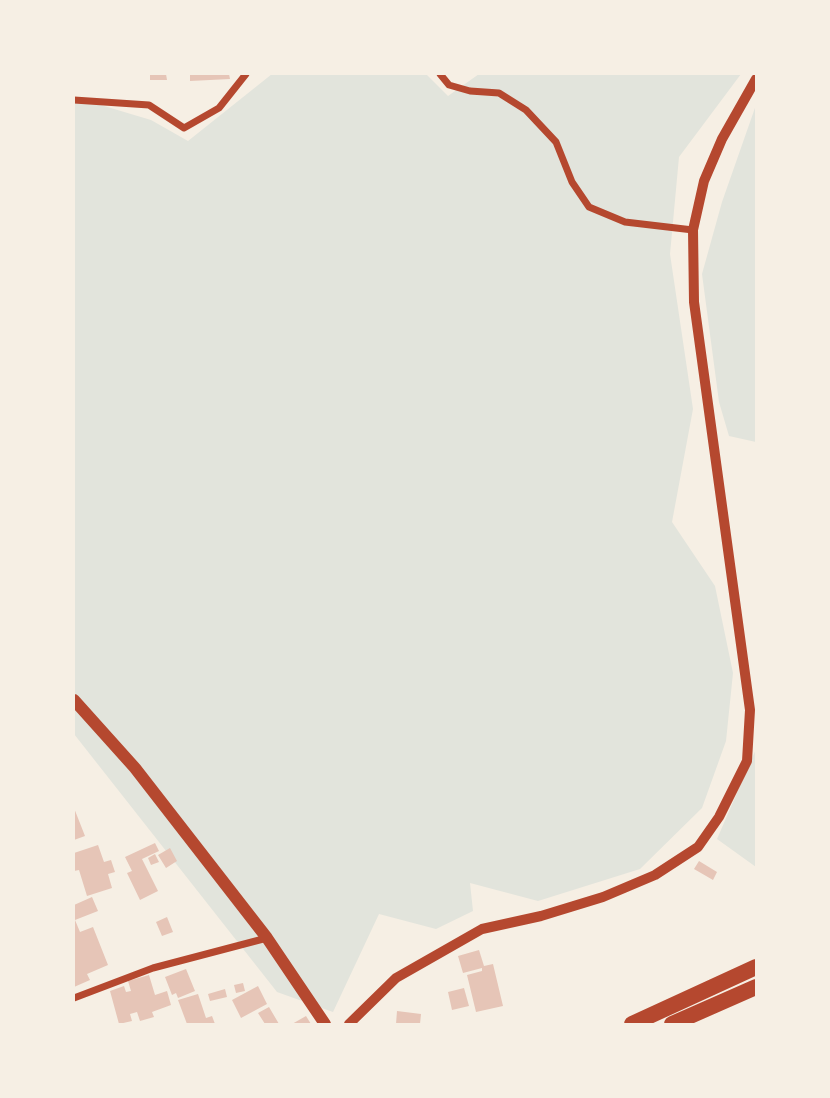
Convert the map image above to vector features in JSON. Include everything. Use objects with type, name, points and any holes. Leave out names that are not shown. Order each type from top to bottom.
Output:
[{"type":"highway","points":[[632,1024],[757,967]]},
{"type":"highway","points":[[672,1024],[757,987]]},
{"type":"main road","points":[[74,700],[135,768],[267,938],[325,1024]]},
{"type":"street","points":[[74,100],[149,105],[184,128],[219,108],[246,74]]},
{"type":"street","points":[[440,74],[449,85],[470,91],[499,93],[526,110],[556,142],[572,182],[589,207],[625,222],[693,230]]},
{"type":"street","points":[[349,1024],[396,978],[482,929],[603,897],[655,874],[698,847],[719,817],[747,761],[750,710],[694,302],[693,230],[704,181],[722,139],[757,79]]},
{"type":"street","points":[[74,998],[153,968],[267,938]]},
{"type":"shaded area","points":[[272,74],[426,74],[448,96],[479,74],[741,74],[679,157],[670,254],[693,409],[672,522],[715,586],[733,673],[726,741],[702,808],[640,869],[538,901],[470,883],[473,911],[436,929],[379,914],[333,1012],[277,992],[74,734],[74,97],[151,120],[188,141]]},
{"type":"shaded area","points":[[756,105],[756,442],[729,436],[719,402],[702,274],[722,202]]},
{"type":"shaded area","points":[[756,749],[756,867],[717,839]]},
{"type":"building","points":[[150,74],[166,74],[167,80],[150,80]]},
{"type":"building","points":[[190,74],[229,74],[230,79],[190,81]]},
{"type":"building","points":[[74,808],[85,836],[74,840]]},
{"type":"building","points":[[155,843],[159,851],[142,859],[158,891],[140,900],[127,873],[132,871],[125,857]]},
{"type":"building","points":[[98,845],[104,862],[111,860],[115,872],[108,874],[112,888],[87,896],[79,870],[74,871],[74,853]]},
{"type":"building","points":[[170,848],[177,861],[166,868],[158,855]]},
{"type":"building","points":[[155,854],[159,862],[151,865],[148,858]]},
{"type":"building","points":[[699,861],[717,872],[713,880],[694,869]]},
{"type":"building","points":[[92,897],[98,911],[75,920],[80,932],[93,927],[108,965],[87,974],[90,980],[74,987],[74,905]]},
{"type":"building","points":[[167,917],[173,932],[162,936],[156,922]]},
{"type":"building","points":[[479,950],[484,966],[493,964],[503,1006],[476,1012],[467,975],[482,971],[482,968],[463,973],[458,956]]},
{"type":"building","points":[[186,969],[195,991],[178,998],[176,993],[172,995],[165,977]]},
{"type":"building","points":[[149,975],[155,995],[167,991],[171,1005],[152,1012],[154,1017],[140,1021],[137,1012],[130,1014],[132,1021],[119,1024],[110,991],[124,986],[126,992],[131,991],[128,981]]},
{"type":"building","points":[[243,983],[245,991],[236,993],[234,985]]},
{"type":"building","points":[[258,986],[267,1004],[241,1018],[232,1000]]},
{"type":"building","points":[[464,988],[469,1006],[452,1010],[448,992]]},
{"type":"building","points":[[225,989],[227,997],[210,1001],[208,994]]},
{"type":"building","points":[[198,994],[206,1018],[212,1016],[215,1024],[187,1024],[178,1000]]},
{"type":"building","points":[[269,1007],[279,1024],[265,1024],[258,1013]]},
{"type":"building","points":[[397,1011],[421,1014],[420,1024],[396,1024]]},
{"type":"building","points":[[306,1016],[311,1024],[292,1024]]}]
